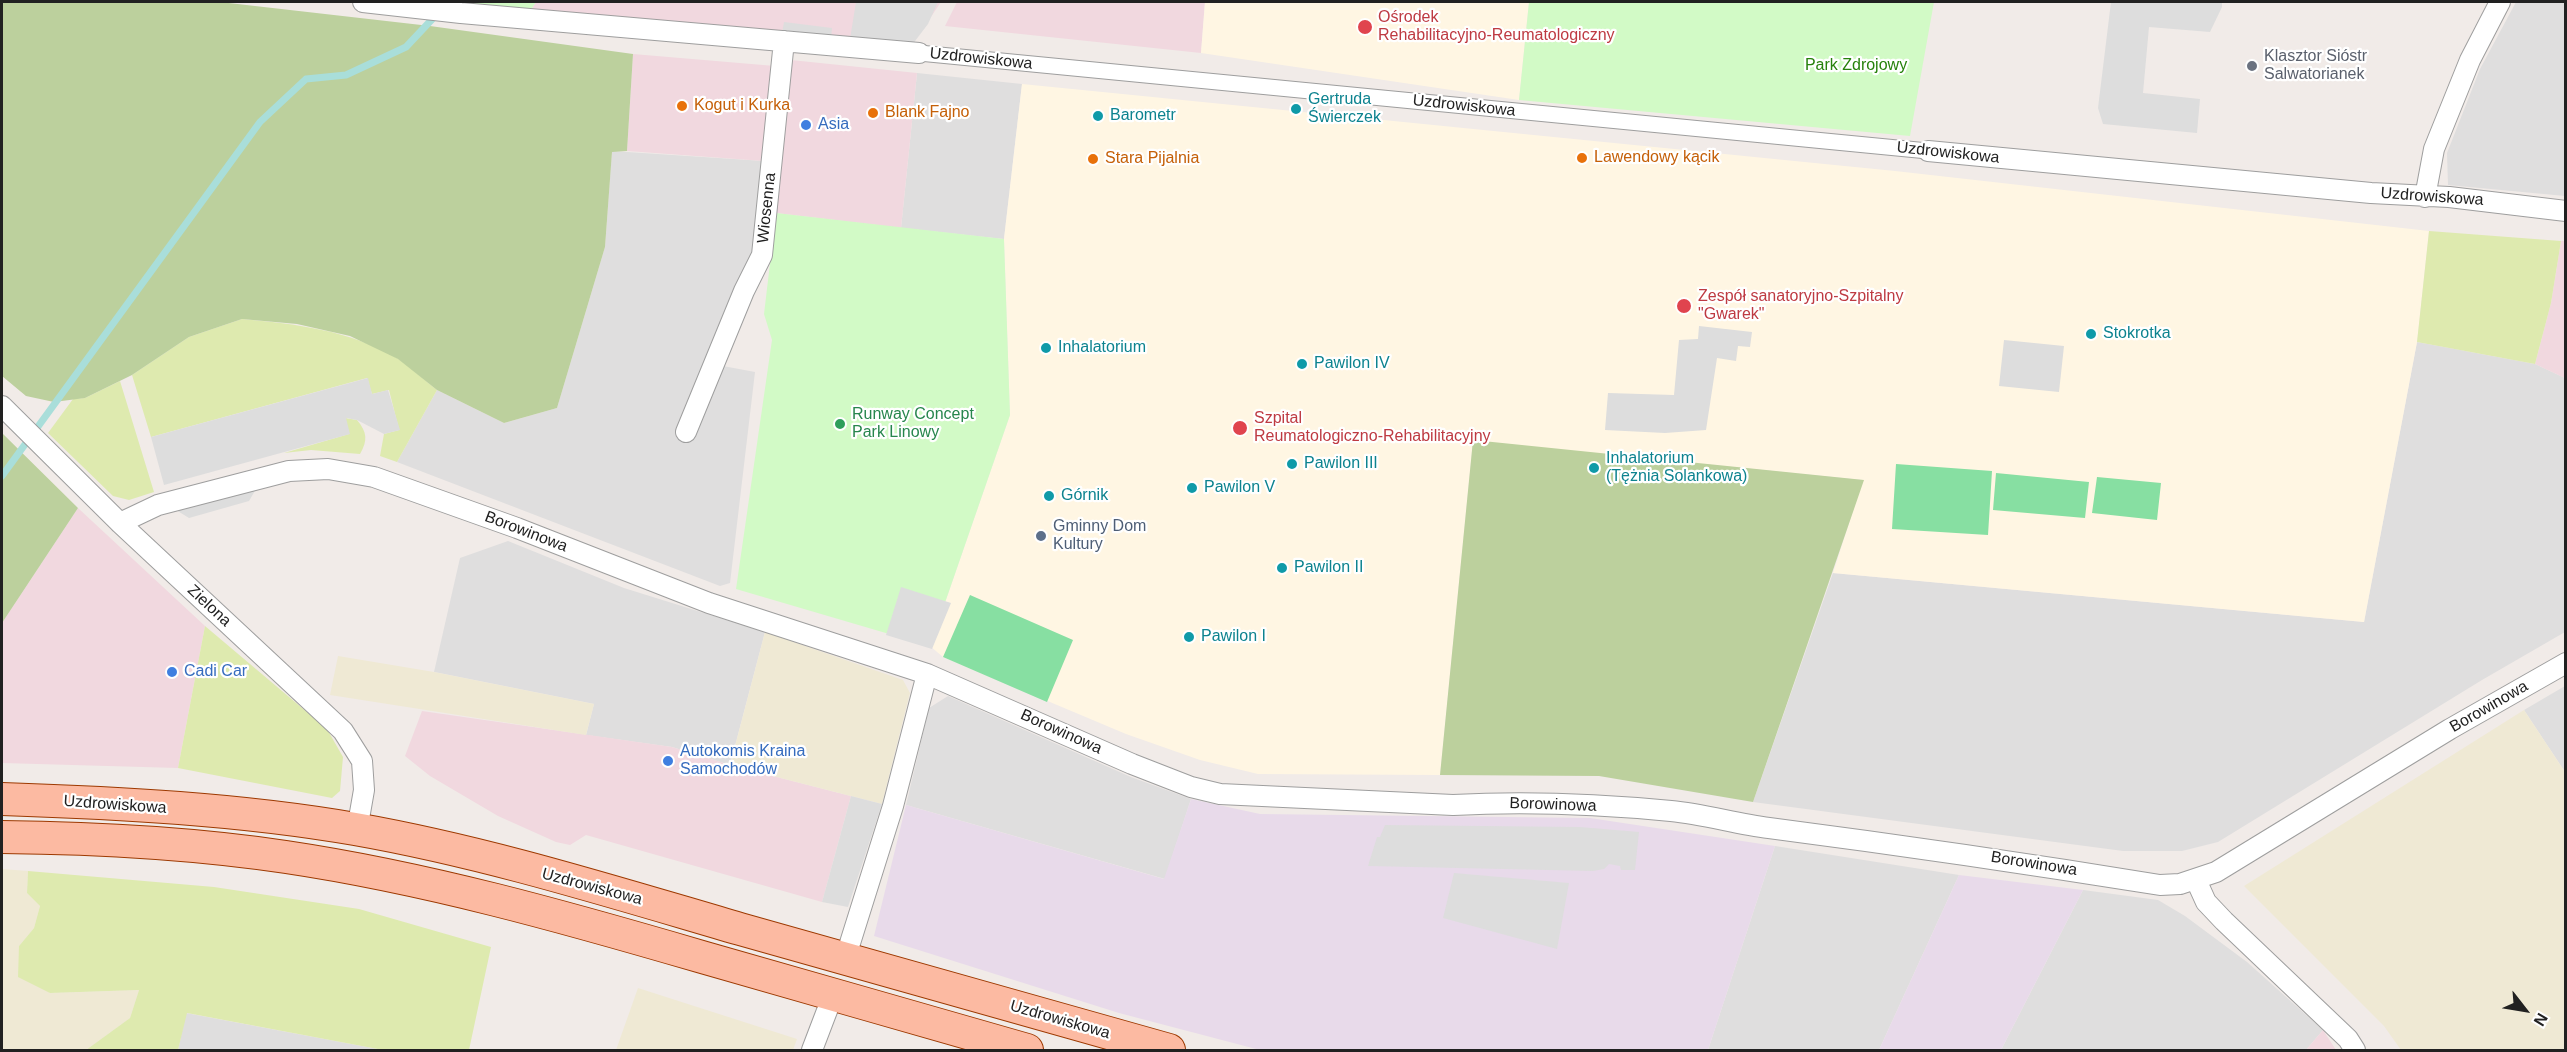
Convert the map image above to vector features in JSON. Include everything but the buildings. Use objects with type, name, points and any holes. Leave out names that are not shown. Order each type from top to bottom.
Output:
[{"type":"main road","name":"Uzdrowiskowa","points":[[2,799],[94,802],[224,812],[357,830],[526,868],[1169,1050]]},
{"type":"main road","name":"Uzdrowiskowa","points":[[2,837],[103,839],[263,854],[447,887],[592,925],[1027,1050]]},
{"type":"main road","points":[[833,995],[850,982],[892,972]]},
{"type":"street","name":"Uzdrowiskowa","points":[[363,2],[461,13],[919,53],[1928,151],[2425,197],[2449,197],[2565,211]]},
{"type":"street","points":[[2425,197],[2434,149],[2470,60],[2500,2]]},
{"type":"street","name":"Wiosenna","points":[[686,432],[744,291],[762,255],[784,41]]},
{"type":"street","name":"Zielona","points":[[2,406],[120,523],[343,731],[362,761],[364,790],[357,830]]},
{"type":"street","name":"Borowinowa","points":[[120,523],[158,505],[265,476],[310,469],[358,473],[383,479],[508,525],[698,599],[927,674],[1132,764],[1191,787],[1220,794],[1288,799],[1453,805],[1488,803],[1591,806],[1673,811],[1750,826],[1975,855],[2160,885],[2180,884],[2216,872],[2450,729],[2565,663]]},
{"type":"street","points":[[844,959],[893,806],[927,674]]},
{"type":"street","points":[[2196,879],[2206,902],[2348,1039],[2355,1050]]},
{"type":"street","points":[[812,1050],[833,995]]},
{"type":"shaded area","points":[[536,2],[941,2],[912,45],[528,14]]},
{"type":"shaded area","points":[[856,2],[938,2],[928,24],[912,45],[850,39]]},
{"type":"shaded area","points":[[957,2],[1205,2],[1201,53],[945,26]]},
{"type":"shaded area","name":"Ośrodek Rehabilitacyjno-Reumatologiczny","points":[[1205,2],[1529,2],[1519,100],[1201,53]]},
{"type":"shaded area","points":[[2111,2],[2222,2],[2222,7],[2210,32],[2149,27],[2143,93],[2200,99],[2197,133],[2103,124],[2098,108]]},
{"type":"shaded area","points":[[2516,2],[2565,2],[2565,196],[2448,185],[2447,153],[2480,69]]},
{"type":"shaded area","points":[[784,22],[832,28],[831,39],[782,33]]},
{"type":"shaded area","points":[[633,54],[775,66],[764,161],[627,151]]},
{"type":"shaded area","points":[[791,60],[917,73],[901,228],[776,213]]},
{"type":"shaded area","points":[[917,73],[1022,84],[1004,239],[901,228]]},
{"type":"shaded area","points":[[1022,84],[1895,171],[2429,231],[2417,342],[2364,622],[1833,573],[1863,480],[1473,441],[1440,775],[1258,774],[1200,760],[1126,734],[943,657],[930,646],[1010,415],[1004,239]]},
{"type":"shaded area","points":[[612,151],[764,161],[752,261],[724,312],[707,363],[755,372],[730,583],[720,586],[397,462],[437,390],[504,423],[557,408],[605,247]]},
{"type":"shaded area","points":[[2561,241],[2565,241],[2565,378],[2535,364],[2551,303]]},
{"type":"shaded area","points":[[1699,326],[1752,332],[1750,347],[1738,346],[1736,361],[1717,358],[1706,430],[1665,433],[1605,430],[1608,393],[1674,395],[1679,340],[1698,339]]},
{"type":"shaded area","points":[[2004,340],[2064,346],[2059,392],[1999,386]]},
{"type":"shaded area","points":[[2417,342],[2535,364],[2565,378],[2565,632],[2482,680],[2218,842],[2182,851],[2123,851],[1753,802],[1833,573],[2364,622]]},
{"type":"shaded area","points":[[368,378],[372,394],[388,390],[400,430],[384,434],[357,420],[346,418],[350,434],[164,485],[151,437]]},
{"type":"shaded area","points":[[256,489],[249,501],[189,518],[176,510]]},
{"type":"shaded area","points":[[78,508],[205,626],[178,768],[2,763],[2,623]]},
{"type":"shaded area","points":[[508,541],[624,588],[765,632],[730,765],[672,747],[586,735],[594,704],[434,672],[460,558]]},
{"type":"shaded area","points":[[901,587],[951,603],[932,649],[886,635]]},
{"type":"shaded area","points":[[765,632],[903,680],[910,693],[882,804],[730,765]]},
{"type":"shaded area","points":[[338,656],[434,672],[594,704],[586,735],[330,695]]},
{"type":"shaded area","points":[[2565,686],[2565,772],[2524,710]]},
{"type":"shaded area","points":[[948,696],[1131,777],[1191,799],[1165,879],[906,805],[929,708]]},
{"type":"shaded area","points":[[2524,710],[2565,772],[2565,1050],[2401,1050],[2384,1026],[2244,886]]},
{"type":"shaded area","points":[[422,711],[672,747],[730,765],[851,796],[822,902],[586,835],[570,845],[556,842],[498,816],[430,776],[405,756]]},
{"type":"shaded area","points":[[851,796],[882,804],[848,907],[822,902]]},
{"type":"shaded area","points":[[1191,799],[1260,814],[1590,818],[1775,846],[1708,1050],[1260,1050],[1119,1013],[874,936],[906,805],[1164,879]]},
{"type":"shaded area","points":[[1385,825],[1580,827],[1639,832],[1635,870],[1621,870],[1620,866],[1609,864],[1604,869],[1593,871],[1368,866],[1377,837],[1380,837]]},
{"type":"shaded area","points":[[1775,846],[1959,875],[1879,1050],[1708,1050]]},
{"type":"shaded area","points":[[2,869],[28,871],[27,893],[40,906],[34,928],[19,946],[50,993],[139,990],[130,1018],[86,1050],[2,1050]]},
{"type":"shaded area","points":[[1454,873],[1569,883],[1557,949],[1443,918]]},
{"type":"shaded area","points":[[1959,875],[2083,890],[2001,1050],[1879,1050]]},
{"type":"shaded area","points":[[2083,890],[2158,900],[2185,916],[2247,962],[2323,1030],[2306,1050],[2001,1050]]},
{"type":"shaded area","points":[[638,988],[797,1039],[793,1050],[616,1050]]},
{"type":"shaded area","points":[[186,1013],[383,1050],[178,1050]]},
{"type":"shaded area","points":[[2323,1030],[2336,1050],[2306,1050]]},
{"type":"green space","points":[[2,2],[220,2],[430,26],[633,54],[627,151],[612,152],[605,247],[557,408],[504,423],[437,390],[398,359],[350,336],[297,324],[242,319],[189,337],[132,375],[85,398],[54,402],[26,396],[2,376]]},
{"type":"green space","points":[[459,2],[536,2],[528,14],[474,7]]},
{"type":"green space","name":"Park Zdrojowy","points":[[1529,2],[1934,2],[1910,136],[1519,100]]},
{"type":"green space","points":[[776,213],[1004,239],[1010,415],[930,646],[736,589],[772,340],[764,314]]},
{"type":"green space","points":[[2429,231],[2561,241],[2551,303],[2535,364],[2417,342]]},
{"type":"green space","points":[[242,319],[302,326],[360,341],[397,358],[437,390],[397,462],[380,456],[384,434],[399,430],[389,390],[372,394],[367,378],[151,437],[132,375],[189,337]]},
{"type":"green space","points":[[120,381],[154,492],[129,500],[113,496],[48,433],[73,399],[85,398]]},
{"type":"green space","points":[[345,418],[357,420],[363,428],[365,440],[360,454],[311,450],[284,453],[349,434]]},
{"type":"green space","points":[[2,433],[78,508],[2,623]]},
{"type":"green space","points":[[1473,440],[1864,480],[1753,802],[1599,776],[1440,775]]},
{"type":"green space","points":[[1896,464],[1992,471],[1988,535],[1892,529]]},
{"type":"green space","points":[[1996,473],[2089,482],[2085,518],[1993,510]]},
{"type":"green space","points":[[2097,477],[2161,483],[2157,520],[2092,513]]},
{"type":"green space","points":[[970,595],[1073,640],[1047,702],[943,657]]},
{"type":"green space","points":[[205,626],[327,729],[343,757],[340,791],[332,798],[178,768]]},
{"type":"green space","points":[[28,871],[214,887],[359,909],[491,947],[469,1050],[383,1050],[187,1013],[178,1050],[86,1050],[130,1018],[139,990],[50,993],[18,977],[19,946],[34,928],[40,906],[27,893]]},
{"type":"waterway","points":[[2,476],[260,122],[306,79],[346,75],[406,47],[437,14]]},
{"type":"place","name":"Ośrodek Rehabilitacyjno-Reumatologiczny","points":[[1365,27]]},
{"type":"place","name":"Klasztor Sióstr Salwatorianek","points":[[2252,66]]},
{"type":"place","name":"Kogut i Kurka","points":[[682,106]]},
{"type":"place","name":"Gertruda Świerczek","points":[[1296,109]]},
{"type":"place","name":"Blank Fajno","points":[[873,113]]},
{"type":"place","name":"Barometr","points":[[1098,116]]},
{"type":"place","name":"Asia","points":[[806,125]]},
{"type":"place","name":"Lawendowy kącik","points":[[1582,158]]},
{"type":"place","name":"Stara Pijalnia","points":[[1093,159]]},
{"type":"place","name":"Zespół sanatoryjno-Szpitalny \"Gwarek\"","points":[[1684,306]]},
{"type":"place","name":"Stokrotka","points":[[2091,334]]},
{"type":"place","name":"Inhalatorium","points":[[1046,348]]},
{"type":"place","name":"Pawilon IV","points":[[1302,364]]},
{"type":"place","name":"Runway Concept Park Linowy","points":[[840,424]]},
{"type":"place","name":"Szpital Reumatologiczno-Rehabilitacyjny","points":[[1240,428]]},
{"type":"place","name":"Pawilon III","points":[[1292,464]]},
{"type":"place","name":"Inhalatorium (Tężnia Solankowa)","points":[[1594,468]]},
{"type":"place","name":"Pawilon V","points":[[1192,488]]},
{"type":"place","name":"Górnik","points":[[1049,496]]},
{"type":"place","name":"Gminny Dom Kultury","points":[[1041,536]]},
{"type":"place","name":"Pawilon II","points":[[1282,568]]},
{"type":"place","name":"Pawilon I","points":[[1189,637]]},
{"type":"place","name":"Cadi Car","points":[[172,672]]},
{"type":"place","name":"Autokomis Kraina Samochodów","points":[[668,761]]}]
